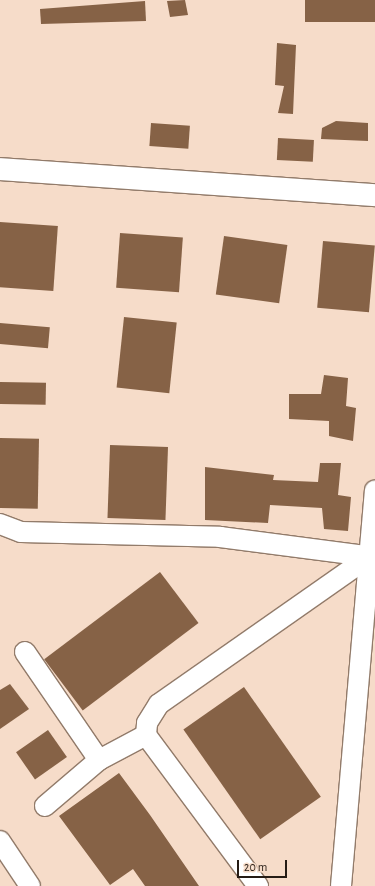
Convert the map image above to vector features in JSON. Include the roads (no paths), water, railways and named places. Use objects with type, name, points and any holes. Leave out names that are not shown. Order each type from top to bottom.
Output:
[{"type":"street","points":[[0,169],[375,195]]},
{"type":"street","points":[[341,886],[372,557],[375,490]]},
{"type":"street","points":[[0,524],[21,532],[220,537],[372,557]]},
{"type":"street","points":[[258,886],[146,735],[147,723],[159,704],[372,557]]},
{"type":"street","points":[[25,652],[99,760]]},
{"type":"street","points":[[45,806],[99,760],[146,735]]},
{"type":"street","points":[[0,841],[30,886]]}]
